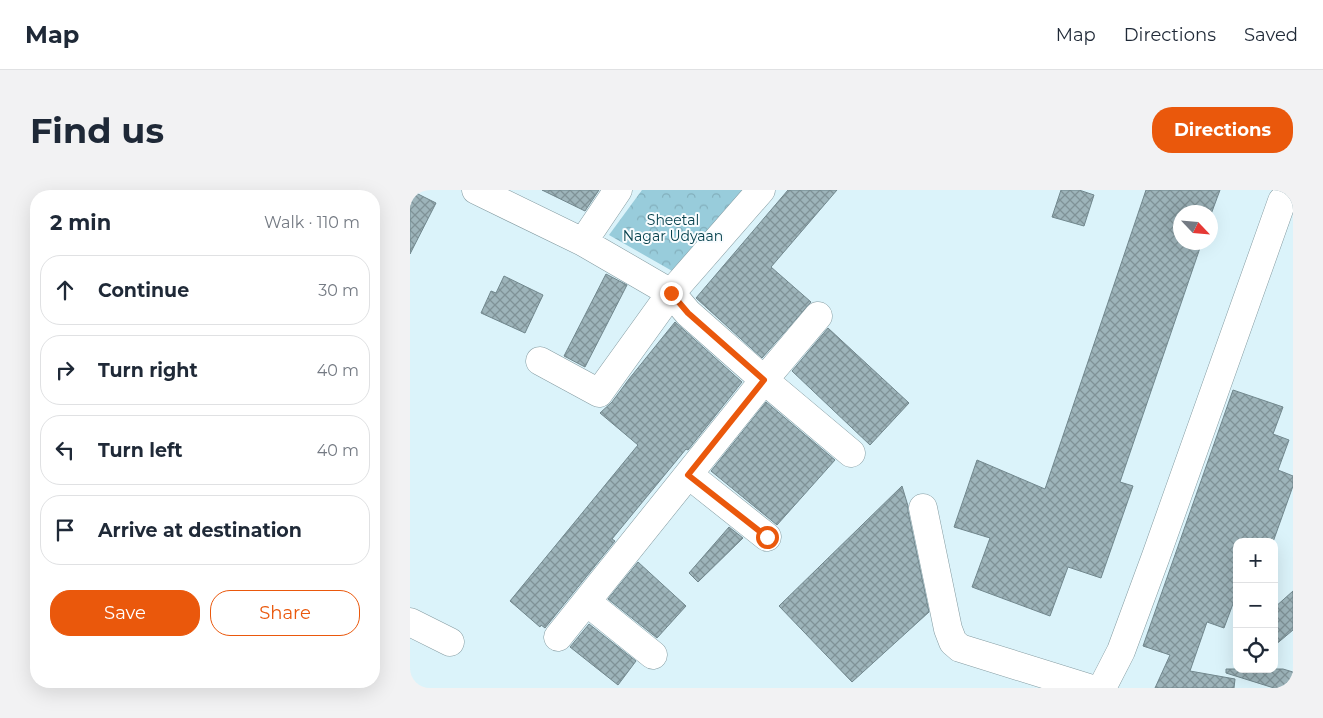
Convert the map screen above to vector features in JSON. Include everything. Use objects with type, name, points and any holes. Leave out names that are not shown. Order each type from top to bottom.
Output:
[{"type":"street","points":[[476,190],[583,242],[671,293],[688,313],[764,380],[851,452]]},
{"type":"street","points":[[583,242],[618,190]]},
{"type":"street","points":[[540,361],[598,394],[671,293],[761,190]]},
{"type":"street","points":[[1102,688],[1121,651],[1150,573],[1282,201]]},
{"type":"street","points":[[558,637],[764,380],[818,316]]},
{"type":"street","points":[[688,475],[767,537]]},
{"type":"street","points":[[923,508],[948,629],[953,642],[960,648],[1089,688]]},
{"type":"street","points":[[587,602],[653,655]]},
{"type":"street","points":[[410,622],[450,642]]},
{"type":"green space","name":"Sheetal Nagar Udyaan","points":[[642,190],[755,190],[681,276],[609,235]]},
{"type":"building","points":[[410,190],[436,203],[410,254]]},
{"type":"building","points":[[542,190],[599,190],[585,211]]},
{"type":"building","points":[[788,190],[837,190],[771,267],[811,302],[762,358],[696,298]]},
{"type":"building","points":[[1061,190],[1079,190],[1094,195],[1084,226],[1052,217]]},
{"type":"building","points":[[1146,190],[1220,190],[1214,205],[1173,205],[1173,250],[1199,250],[1120,482],[1133,486],[1101,578],[1068,567],[1050,616],[972,587],[990,538],[954,527],[977,460],[1045,489]]},
{"type":"building","points":[[606,274],[627,285],[585,367],[564,356]]},
{"type":"building","points":[[504,276],[543,295],[525,333],[481,313],[491,291],[496,293]]},
{"type":"building","points":[[675,322],[742,382],[688,450],[686,449],[612,539],[615,541],[545,628],[541,625],[540,627],[510,601],[638,445],[600,413],[612,402]]},
{"type":"building","points":[[828,328],[909,403],[870,445],[792,371]]},
{"type":"building","points":[[1233,390],[1283,407],[1273,434],[1289,440],[1278,470],[1293,476],[1293,486],[1274,538],[1233,538],[1233,604],[1224,628],[1207,622],[1190,671],[1235,679],[1234,688],[1155,688],[1170,655],[1143,646]]},
{"type":"building","points":[[766,402],[835,460],[777,525],[711,471]]},
{"type":"building","points":[[902,486],[908,506],[929,612],[852,682],[779,606]]},
{"type":"building","points":[[729,527],[743,538],[698,582],[689,573]]},
{"type":"building","points":[[638,562],[686,606],[657,638],[608,599]]},
{"type":"building","points":[[1293,591],[1293,630],[1278,643],[1278,628],[1278,604]]},
{"type":"building","points":[[589,624],[636,661],[618,685],[570,647]]},
{"type":"building","points":[[1226,669],[1233,669],[1233,673],[1278,673],[1278,669],[1283,669],[1293,672],[1293,688],[1274,688],[1226,673]]},
{"type":"route","points":[[671,293],[688,313],[764,380],[688,475],[767,537]]}]
